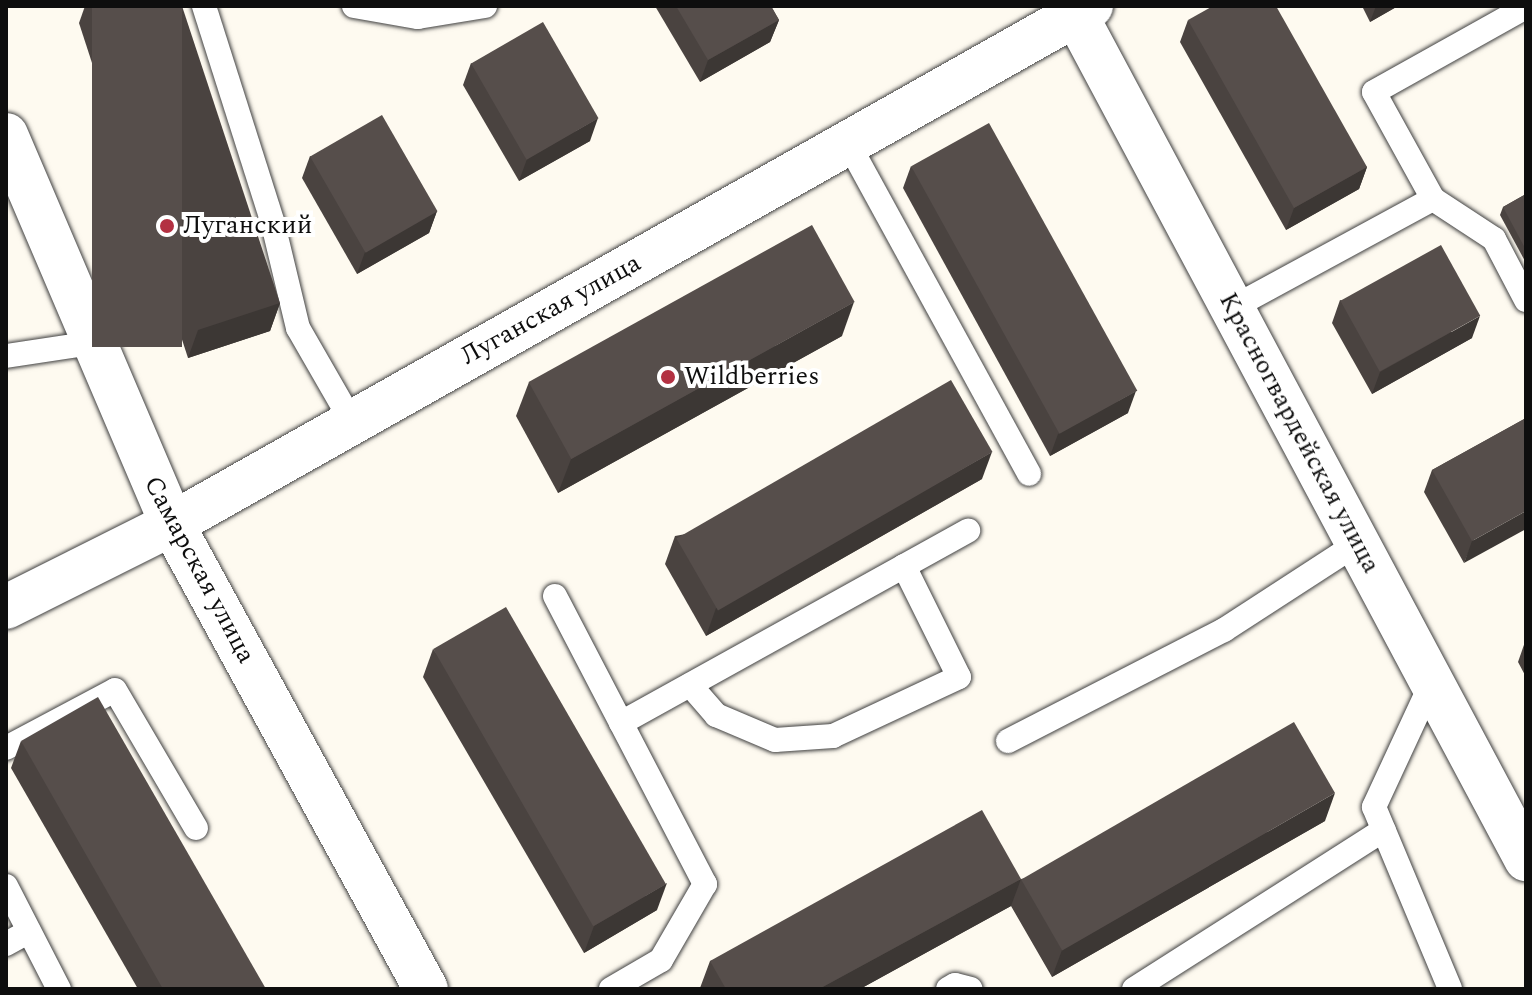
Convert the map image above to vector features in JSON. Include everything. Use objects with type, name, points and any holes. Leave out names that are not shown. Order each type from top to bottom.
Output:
[{"type":"street","name":"Луганская улица","points":[[6,607],[172,524],[848,143],[1079,9]]},
{"type":"street","name":"Красногвардейская улица","points":[[1079,9],[1232,308],[1526,859]]},
{"type":"street","name":"Самарская улица","points":[[6,135],[20,204],[92,343],[172,524],[426,989]]},
{"type":"lane","points":[[204,6],[273,224],[298,328],[352,422]]},
{"type":"lane","points":[[354,6],[418,17],[485,6]]},
{"type":"lane","points":[[1526,7],[1374,92],[1433,199],[1494,239],[1526,300]]},
{"type":"lane","points":[[848,143],[1029,474]]},
{"type":"lane","points":[[1232,308],[1433,199]]},
{"type":"lane","points":[[6,356],[92,343]]},
{"type":"lane","points":[[621,723],[968,531]]},
{"type":"lane","points":[[1008,741],[1224,630],[1358,543]]},
{"type":"lane","points":[[690,685],[716,715],[775,740],[833,736],[959,677],[904,566]]},
{"type":"lane","points":[[555,596],[705,884],[661,960],[611,989]]},
{"type":"lane","points":[[1432,682],[1374,807],[1450,989]]},
{"type":"lane","points":[[6,748],[115,690],[196,828]]},
{"type":"lane","points":[[1134,989],[1384,830]]},
{"type":"lane","points":[[6,886],[59,989]]},
{"type":"lane","points":[[6,944],[29,931]]},
{"type":"lane","points":[[948,989],[955,985],[971,989]]},
{"type":"building","points":[[92,6],[182,6],[182,347],[92,347]]},
{"type":"building","points":[[676,6],[771,6],[779,20],[708,60]]},
{"type":"building","points":[[1213,6],[1276,6],[1367,167],[1294,208],[1188,20]]},
{"type":"building","points":[[543,22],[598,118],[527,160],[471,64]]},
{"type":"building","points":[[382,115],[438,211],[366,253],[310,157]]},
{"type":"building","points":[[989,123],[1137,391],[1060,434],[911,166]]},
{"type":"building","points":[[1526,194],[1526,250],[1503,207]]},
{"type":"building","points":[[812,225],[855,302],[571,459],[529,382]]},
{"type":"building","points":[[1441,245],[1480,316],[1380,372],[1340,301]]},
{"type":"building","points":[[951,380],[992,452],[718,610],[676,539]]},
{"type":"building","points":[[1526,418],[1526,511],[1472,541],[1432,470]]},
{"type":"building","points":[[506,607],[666,884],[593,926],[433,649]]},
{"type":"building","points":[[98,697],[266,989],[163,989],[21,741]]},
{"type":"building","points":[[1294,722],[1335,793],[1062,951],[1021,880]]},
{"type":"building","points":[[982,810],[1021,879],[819,989],[726,989],[710,961]]},
{"type":"place","name":"Луганский","points":[[167,226]]},
{"type":"place","name":"Wildberries","points":[[668,377]]}]
